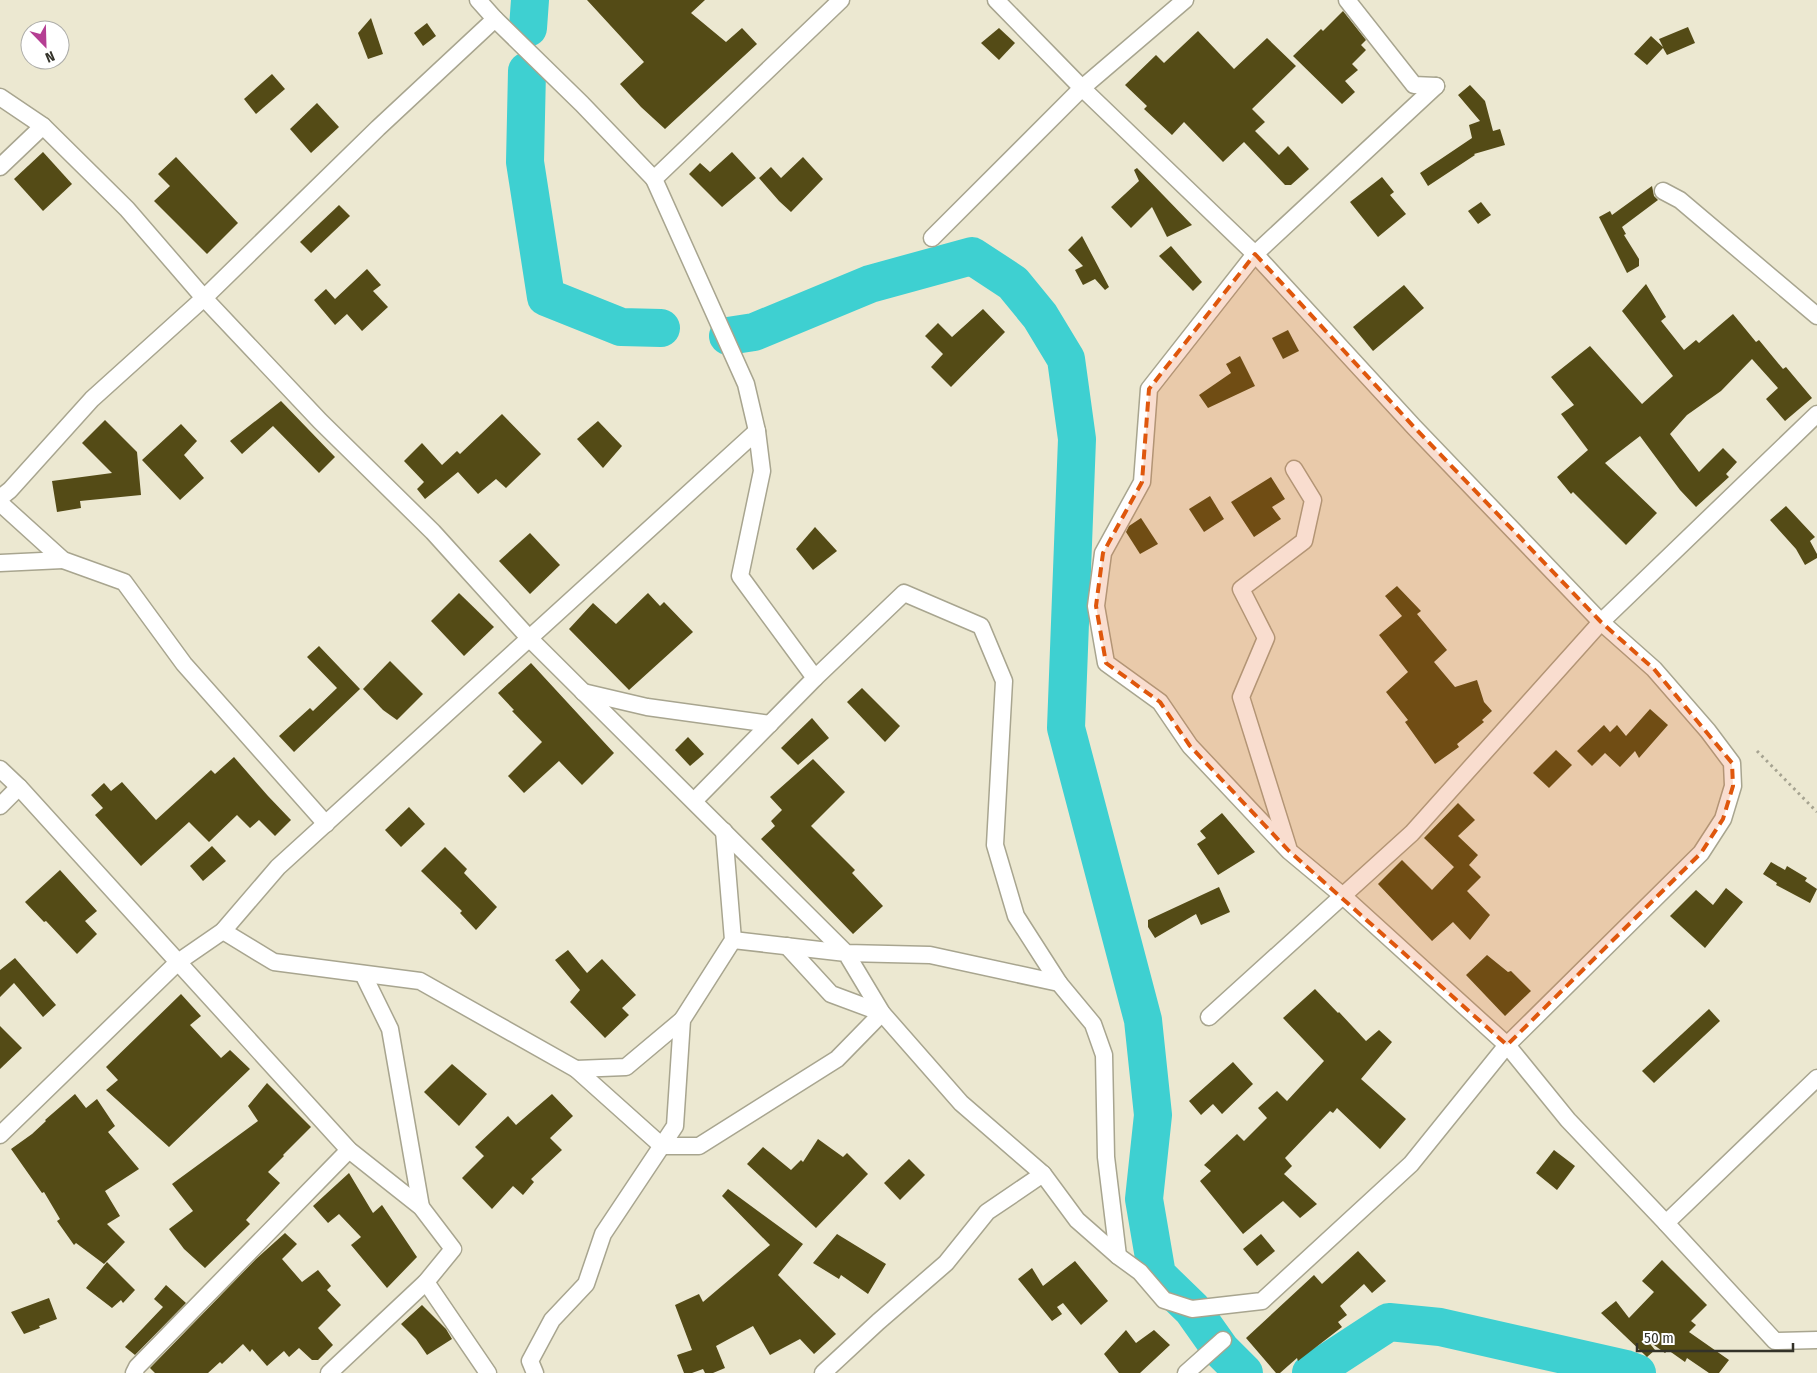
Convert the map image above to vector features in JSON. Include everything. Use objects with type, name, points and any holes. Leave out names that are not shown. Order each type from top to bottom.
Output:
[{"type":"street","points":[[478,0],[654,179],[746,384],[757,430],[762,471],[740,576],[815,678]]},
{"type":"street","points":[[654,179],[841,0]]},
{"type":"street","points":[[0,98],[43,126],[127,209],[204,298],[320,421],[433,532],[528,638],[846,953],[882,1013],[961,1103],[1043,1174],[1077,1220],[1118,1256],[1140,1272],[1164,1300],[1192,1309],[1262,1301],[1411,1164],[1507,1045],[1701,853],[1723,819],[1733,786],[1732,762],[1708,731],[1654,669],[1601,622],[1414,427],[1255,254],[1082,88],[996,0]]},
{"type":"street","points":[[932,238],[1082,88],[1184,0]]},
{"type":"street","points":[[1348,0],[1414,85],[1436,86],[1255,254],[1149,389],[1142,482],[1103,553],[1096,606],[1106,663],[1160,702],[1190,746],[1289,851],[1343,896],[1507,1045],[1568,1120],[1775,1341],[1817,1340]]},
{"type":"street","points":[[0,498],[10,490],[92,399],[204,298],[378,128],[495,19]]},
{"type":"street","points":[[0,167],[43,126]]},
{"type":"street","points":[[1663,191],[1680,200],[1817,316]]},
{"type":"street","points":[[1209,1017],[1412,833],[1601,622],[1817,414]]},
{"type":"street","points":[[0,1136],[178,962],[223,932],[278,867],[757,430]]},
{"type":"street","points":[[1289,851],[1240,697],[1266,638],[1241,589],[1304,540],[1313,500],[1294,469]]},
{"type":"street","points":[[0,504],[63,560],[124,582],[184,664],[326,824]]},
{"type":"street","points":[[0,563],[63,560]]},
{"type":"street","points":[[694,801],[815,678],[904,593],[981,626],[1004,681],[996,845],[1016,916],[1059,983],[1093,1024],[1104,1055],[1106,1157],[1118,1256]]},
{"type":"street","points":[[583,692],[647,706],[770,724]]},
{"type":"street","points":[[0,769],[349,1150],[421,1207],[452,1249],[426,1282],[329,1373]]},
{"type":"street","points":[[0,806],[18,787]]},
{"type":"street","points":[[576,1069],[626,1067],[682,1020],[734,940],[724,831]]},
{"type":"street","points":[[223,932],[274,962],[420,981],[576,1069],[662,1146],[699,1146],[837,1058],[882,1013]]},
{"type":"street","points":[[734,940],[846,953],[930,955],[1059,983]]},
{"type":"street","points":[[787,946],[831,994],[882,1013]]},
{"type":"street","points":[[363,974],[390,1029],[421,1207]]},
{"type":"street","points":[[535,1373],[530,1361],[552,1320],[586,1284],[603,1234],[675,1126],[682,1020]]},
{"type":"street","points":[[1666,1223],[1817,1078]]},
{"type":"street","points":[[139,1371],[349,1150]]},
{"type":"street","points":[[823,1373],[946,1263],[987,1212],[1043,1174]]},
{"type":"street","points":[[426,1282],[488,1373]]},
{"type":"street","points":[[1186,1373],[1223,1340]]},
{"type":"path","points":[[1756,751],[1817,812]]},
{"type":"highlighted area","points":[[1255,254],[1414,427],[1601,622],[1654,669],[1732,763],[1733,786],[1723,819],[1701,853],[1507,1045],[1289,851],[1190,746],[1160,702],[1106,663],[1096,606],[1103,553],[1142,482],[1149,389]]},
{"type":"building","points":[[587,0],[705,0],[691,13],[726,42],[742,28],[757,44],[665,129],[620,84],[644,62]]},
{"type":"building","points":[[1343,11],[1366,40],[1361,45],[1366,50],[1352,64],[1358,70],[1345,81],[1355,92],[1342,104],[1293,56]]},
{"type":"building","points":[[371,18],[383,54],[368,59],[358,33]]},
{"type":"building","points":[[427,23],[436,36],[423,46],[414,33]]},
{"type":"building","points":[[1688,27],[1695,43],[1667,55],[1663,48],[1647,65],[1634,54],[1651,36],[1663,47],[1659,39]]},
{"type":"building","points":[[999,28],[1015,43],[999,60],[981,43]]},
{"type":"building","points":[[1198,31],[1234,69],[1267,38],[1296,66],[1252,109],[1265,122],[1255,131],[1279,155],[1288,146],[1309,169],[1291,185],[1285,185],[1244,142],[1223,162],[1184,122],[1172,135],[1144,109],[1147,106],[1125,85],[1156,55],[1164,63]]},
{"type":"building","points":[[272,74],[285,89],[256,114],[244,99]]},
{"type":"building","points":[[1470,85],[1485,101],[1493,131],[1500,129],[1505,145],[1474,154],[1428,186],[1420,173],[1472,138],[1469,125],[1480,121],[1458,95]]},
{"type":"building","points":[[317,103],[339,127],[311,153],[290,129]]},
{"type":"building","points":[[43,152],[72,184],[43,211],[14,179]]},
{"type":"building","points":[[732,152],[756,178],[722,207],[689,174],[700,163],[710,172]]},
{"type":"building","points":[[176,157],[238,223],[207,254],[154,201],[170,186],[158,174]]},
{"type":"building","points":[[803,157],[823,179],[791,212],[759,178],[771,167],[781,178]]},
{"type":"building","points":[[1137,168],[1192,225],[1167,237],[1152,207],[1131,228],[1111,207],[1139,181],[1134,170]]},
{"type":"building","points":[[1382,177],[1394,192],[1390,195],[1406,214],[1378,237],[1350,202]]},
{"type":"building","points":[[1652,186],[1654,196],[1658,200],[1622,227],[1626,234],[1624,235],[1639,259],[1639,266],[1627,273],[1599,217],[1610,211],[1612,215]]},
{"type":"building","points":[[1481,202],[1491,215],[1478,224],[1468,211]]},
{"type":"building","points":[[339,205],[350,216],[311,253],[300,242]]},
{"type":"building","points":[[1082,236],[1109,287],[1105,290],[1095,279],[1083,285],[1075,270],[1083,266],[1068,250]]},
{"type":"building","points":[[1171,246],[1202,282],[1193,291],[1159,256]]},
{"type":"building","points":[[367,269],[381,285],[373,291],[388,307],[362,331],[347,314],[335,325],[314,300],[326,289],[335,299]]},
{"type":"building","points":[[1646,284],[1666,317],[1661,321],[1684,350],[1696,340],[1699,343],[1733,314],[1756,342],[1759,340],[1783,369],[1786,367],[1812,398],[1785,421],[1766,399],[1778,388],[1752,359],[1721,391],[1687,415],[1670,434],[1699,472],[1723,448],[1737,462],[1726,474],[1729,477],[1696,507],[1680,490],[1640,436],[1605,463],[1657,513],[1626,545],[1573,492],[1571,494],[1557,477],[1588,450],[1561,414],[1574,405],[1551,377],[1590,346],[1642,404],[1673,376],[1622,311]]},
{"type":"building","points":[[1404,285],[1424,308],[1373,351],[1353,327]]},
{"type":"building","points":[[983,309],[1005,332],[951,387],[931,367],[943,354],[925,336],[938,323],[952,337]]},
{"type":"building","points":[[1288,330],[1299,351],[1283,359],[1272,338]]},
{"type":"building","points":[[1240,356],[1255,386],[1208,408],[1199,395],[1231,373],[1226,364]]},
{"type":"building","points":[[281,401],[335,457],[319,473],[273,426],[242,454],[230,441]]},
{"type":"building","points":[[502,414],[541,454],[506,488],[496,479],[478,494],[458,472],[425,499],[417,489],[424,482],[404,461],[422,443],[442,465],[457,451],[460,454]]},
{"type":"building","points":[[105,420],[137,452],[141,495],[80,501],[81,508],[57,512],[52,481],[112,473],[82,443]]},
{"type":"building","points":[[598,421],[622,446],[603,468],[577,439]]},
{"type":"building","points":[[181,424],[197,441],[184,455],[204,478],[180,500],[142,460]]},
{"type":"building","points":[[1271,477],[1285,499],[1272,507],[1281,519],[1254,537],[1231,502]]},
{"type":"building","points":[[1210,496],[1224,519],[1204,532],[1189,509]]},
{"type":"building","points":[[1786,506],[1815,537],[1810,541],[1817,554],[1817,558],[1805,565],[1796,549],[1770,520]]},
{"type":"building","points":[[1141,518],[1158,544],[1140,554],[1126,532],[1129,526]]},
{"type":"building","points":[[815,527],[837,551],[813,570],[796,549]]},
{"type":"building","points":[[530,533],[560,565],[530,594],[499,561]]},
{"type":"building","points":[[1397,586],[1421,611],[1417,614],[1447,650],[1434,662],[1455,687],[1477,680],[1484,702],[1492,711],[1482,720],[1484,722],[1457,744],[1459,747],[1435,764],[1405,722],[1408,720],[1386,692],[1408,672],[1379,635],[1402,616],[1385,596]]},
{"type":"building","points":[[459,593],[494,627],[464,656],[431,621]]},
{"type":"building","points":[[648,593],[660,606],[664,602],[693,632],[629,690],[569,629],[593,603],[616,624]]},
{"type":"building","points":[[319,646],[360,689],[294,752],[279,736],[310,708],[313,711],[337,688],[307,657]]},
{"type":"building","points":[[390,661],[423,694],[397,720],[383,710],[363,689]]},
{"type":"building","points":[[531,663],[614,753],[582,785],[559,761],[524,793],[508,776],[542,742],[512,711],[514,710],[498,693]]},
{"type":"building","points":[[862,688],[900,726],[885,742],[847,702]]},
{"type":"building","points":[[1650,709],[1668,725],[1639,758],[1635,751],[1620,767],[1605,753],[1592,766],[1577,751],[1604,725],[1610,732],[1617,725],[1626,736]]},
{"type":"building","points":[[812,718],[829,738],[798,765],[781,748]]},
{"type":"building","points":[[688,737],[704,754],[690,766],[675,750]]},
{"type":"building","points":[[1556,750],[1572,765],[1549,788],[1533,773]]},
{"type":"building","points":[[234,757],[291,820],[275,836],[259,820],[250,828],[237,815],[209,842],[189,822],[141,866],[95,815],[103,808],[91,795],[104,783],[111,791],[122,782],[156,820],[211,770],[215,774]]},
{"type":"building","points":[[813,759],[845,792],[811,826],[855,870],[852,873],[883,906],[853,934],[761,839],[775,826],[771,821],[782,810],[770,797]]},
{"type":"building","points":[[1458,803],[1475,820],[1458,836],[1478,855],[1469,865],[1481,877],[1467,891],[1490,915],[1470,940],[1453,922],[1432,941],[1378,884],[1402,860],[1432,890],[1454,867],[1424,838]]},
{"type":"building","points":[[409,807],[425,824],[401,847],[385,830]]},
{"type":"building","points":[[1222,813],[1255,852],[1218,875],[1197,844],[1206,838],[1200,831]]},
{"type":"building","points":[[212,846],[226,861],[203,881],[190,866]]},
{"type":"building","points":[[445,847],[467,869],[464,873],[497,907],[476,930],[460,913],[462,911],[421,871]]},
{"type":"building","points":[[1771,862],[1785,870],[1787,866],[1807,878],[1805,881],[1817,889],[1810,903],[1776,885],[1777,883],[1763,874]]},
{"type":"building","points":[[60,870],[97,911],[85,921],[97,934],[77,954],[25,902]]},
{"type":"building","points":[[1219,887],[1230,912],[1201,925],[1196,914],[1155,938],[1148,927],[1148,920]]},
{"type":"building","points":[[1726,888],[1743,902],[1705,948],[1670,916],[1696,890],[1713,905]]},
{"type":"building","points":[[568,950],[587,973],[602,959],[636,995],[622,1008],[629,1015],[605,1038],[570,1002],[580,990],[555,960]]},
{"type":"building","points":[[1487,955],[1508,972],[1511,971],[1531,991],[1505,1016],[1466,975]]},
{"type":"building","points":[[15,958],[56,1005],[43,1017],[14,983],[0,997],[0,970]]},
{"type":"building","points":[[1315,989],[1366,1041],[1379,1030],[1392,1042],[1361,1079],[1406,1119],[1380,1149],[1337,1108],[1333,1113],[1330,1111],[1285,1158],[1292,1166],[1284,1174],[1317,1204],[1300,1218],[1283,1201],[1243,1234],[1200,1181],[1211,1171],[1204,1165],[1237,1134],[1244,1141],[1267,1118],[1258,1108],[1277,1091],[1287,1101],[1324,1061],[1283,1018]]},
{"type":"building","points":[[181,994],[201,1016],[190,1025],[221,1058],[230,1050],[250,1069],[169,1147],[106,1090],[118,1080],[106,1067]]},
{"type":"building","points":[[1709,1009],[1720,1021],[1654,1083],[1642,1071]]},
{"type":"building","points":[[0,1026],[22,1048],[0,1069]]},
{"type":"building","points":[[1233,1062],[1253,1084],[1222,1114],[1213,1104],[1201,1115],[1189,1101]]},
{"type":"building","points":[[452,1064],[487,1094],[459,1126],[424,1092]]},
{"type":"building","points":[[267,1083],[311,1127],[268,1172],[280,1183],[246,1220],[250,1224],[205,1268],[184,1249],[169,1229],[193,1211],[172,1184],[258,1121],[248,1106]]},
{"type":"building","points":[[75,1094],[86,1108],[97,1099],[115,1126],[108,1132],[139,1169],[105,1191],[120,1216],[107,1224],[125,1242],[104,1264],[76,1243],[74,1245],[57,1221],[60,1219],[44,1192],[42,1193],[11,1149],[32,1134]]},
{"type":"building","points":[[552,1094],[573,1116],[550,1138],[562,1150],[531,1179],[534,1182],[523,1195],[513,1186],[492,1209],[462,1178],[484,1156],[475,1147],[508,1116],[516,1125]]},
{"type":"building","points":[[818,1139],[843,1157],[847,1153],[868,1174],[816,1228],[747,1164],[763,1147],[791,1170],[801,1160],[803,1162]]},
{"type":"building","points":[[1554,1150],[1575,1166],[1557,1190],[1536,1173]]},
{"type":"building","points":[[909,1159],[925,1175],[900,1200],[884,1183]]},
{"type":"building","points":[[349,1173],[373,1213],[382,1205],[417,1257],[387,1288],[351,1245],[361,1237],[339,1214],[328,1223],[313,1206]]},
{"type":"building","points":[[728,1189],[803,1244],[778,1275],[836,1334],[814,1354],[800,1339],[770,1355],[753,1326],[716,1346],[725,1368],[713,1373],[705,1373],[703,1369],[692,1373],[684,1373],[677,1355],[692,1350],[675,1305],[699,1294],[703,1302],[770,1245],[722,1196]]},
{"type":"building","points":[[285,1233],[297,1244],[282,1259],[302,1282],[318,1270],[331,1286],[327,1290],[341,1305],[318,1328],[333,1345],[318,1360],[312,1360],[299,1348],[289,1357],[284,1351],[267,1366],[252,1349],[250,1352],[243,1344],[222,1364],[220,1362],[208,1373],[155,1373],[150,1368],[256,1259]]},
{"type":"building","points":[[837,1234],[886,1264],[868,1294],[841,1275],[839,1279],[813,1263]]},
{"type":"building","points":[[1261,1234],[1275,1251],[1257,1266],[1243,1249]]},
{"type":"building","points":[[1358,1251],[1386,1281],[1372,1293],[1364,1284],[1340,1306],[1347,1315],[1338,1322],[1342,1327],[1298,1361],[1297,1358],[1280,1373],[1276,1373],[1246,1338],[1314,1275],[1322,1284]]},
{"type":"building","points":[[1662,1260],[1707,1305],[1691,1321],[1696,1325],[1689,1332],[1729,1360],[1719,1373],[1709,1373],[1687,1358],[1685,1362],[1668,1350],[1665,1353],[1647,1340],[1655,1350],[1647,1357],[1601,1313],[1616,1301],[1629,1318],[1654,1292],[1642,1281]]},
{"type":"building","points":[[1075,1261],[1108,1301],[1081,1325],[1063,1303],[1057,1307],[1062,1314],[1052,1321],[1018,1279],[1032,1268],[1043,1286]]},
{"type":"building","points":[[107,1262],[135,1290],[123,1303],[121,1300],[112,1308],[86,1288]]},
{"type":"building","points":[[166,1285],[186,1303],[135,1355],[125,1347],[163,1307],[154,1299]]},
{"type":"building","points":[[49,1298],[57,1319],[24,1334],[11,1312]]},
{"type":"building","points":[[422,1305],[446,1329],[452,1339],[427,1355],[416,1339],[401,1324]]},
{"type":"building","points":[[1126,1330],[1136,1343],[1154,1330],[1170,1345],[1140,1373],[1119,1373],[1104,1354]]},
{"type":"waterway","points":[[528,28],[530,0]]},
{"type":"waterway","points":[[527,71],[525,162],[546,297],[621,327],[661,328]]},
{"type":"waterway","points":[[728,336],[754,332],[870,284],[972,256],[1013,283],[1040,316],[1066,359],[1077,439],[1066,728],[1143,1020],[1153,1115],[1144,1199],[1157,1275],[1192,1309],[1221,1350],[1244,1373]]},
{"type":"waterway","points":[[1311,1373],[1389,1322],[1440,1327],[1637,1373]]}]
